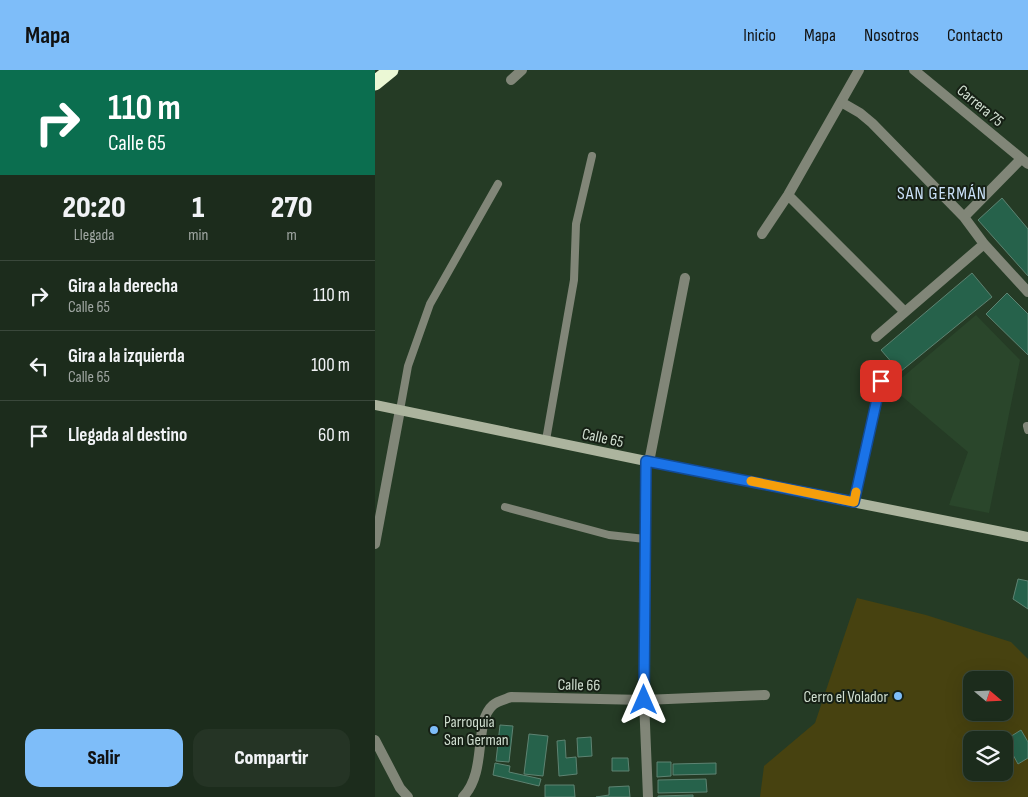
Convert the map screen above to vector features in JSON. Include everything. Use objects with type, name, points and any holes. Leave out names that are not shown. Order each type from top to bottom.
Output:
[{"type":"highway","points":[[375,83],[391,70]]},
{"type":"main road","name":"Calle 65","points":[[375,405],[647,461],[1028,535]]},
{"type":"street","points":[[511,80],[522,70]]},
{"type":"street","points":[[762,234],[788,195],[859,70]]},
{"type":"street","name":"Carrera 75","points":[[914,70],[1024,161]]},
{"type":"street","points":[[841,102],[860,113],[872,123],[963,217],[984,244],[1028,292]]},
{"type":"street","points":[[963,217],[1024,161]]},
{"type":"street","points":[[788,195],[905,312]]},
{"type":"street","points":[[876,337],[984,244]]},
{"type":"street","points":[[648,797],[644,700],[647,461],[685,278]]},
{"type":"street","points":[[854,502],[881,381]]},
{"type":"street","points":[[375,544],[400,410]]},
{"type":"street","name":"Calle 66","points":[[463,797],[469,791],[478,771],[484,719],[493,704],[511,697],[644,700],[765,696]]},
{"type":"street","points":[[375,740],[401,788],[408,797]]},
{"type":"lane","points":[[546,440],[574,280],[576,224],[592,156]]},
{"type":"lane","points":[[400,410],[408,366],[430,304],[498,184]]},
{"type":"lane","points":[[505,507],[609,535],[645,539]]},
{"type":"shaded area","points":[[976,315],[1020,360],[989,513],[949,505],[968,452],[891,387]]},
{"type":"shaded area","name":"Cerro el Volador","points":[[857,598],[926,615],[1011,642],[1028,659],[1028,797],[760,797],[764,766],[815,723]]},
{"type":"building","points":[[1002,198],[1028,229],[1028,276],[978,220]]},
{"type":"building","points":[[972,273],[992,297],[900,372],[881,350]]},
{"type":"building","points":[[1007,293],[1028,314],[1028,355],[986,314]]},
{"type":"building","points":[[1018,579],[1028,581],[1028,609],[1013,599]]},
{"type":"building","points":[[500,725],[513,726],[509,762],[496,761]]},
{"type":"building","points":[[1021,730],[1028,742],[1028,758],[1018,764],[1013,755],[1013,735]]},
{"type":"building","points":[[529,734],[548,736],[543,776],[524,774]]},
{"type":"building","points":[[591,737],[592,756],[578,757],[577,738]]},
{"type":"building","points":[[565,740],[566,758],[576,757],[577,774],[559,776],[557,741]]},
{"type":"building","points":[[612,758],[628,758],[629,771],[612,771]]},
{"type":"building","points":[[657,762],[671,762],[671,776],[657,777]]},
{"type":"building","points":[[495,763],[510,766],[509,772],[541,779],[539,786],[493,775]]},
{"type":"building","points":[[716,763],[716,774],[673,775],[673,764]]},
{"type":"building","points":[[706,779],[707,792],[658,793],[658,780]]},
{"type":"building","points":[[545,785],[574,785],[575,797],[545,797]]},
{"type":"building","points":[[629,786],[630,797],[596,797],[609,795],[609,787]]},
{"type":"building","points":[[693,795],[693,797],[658,797],[658,796]]},
{"type":"slow traffic","points":[[751,481],[854,502],[856,492]]},
{"type":"place","name":"Cerro el Volador","points":[[898,696]]},
{"type":"place","name":"Parroquia San German","points":[[434,730]]},
{"type":"district","name":"SAN GERMÁN","points":[[942,193]]},
{"type":"route","points":[[644,700],[646,461],[854,502],[881,381]]}]
